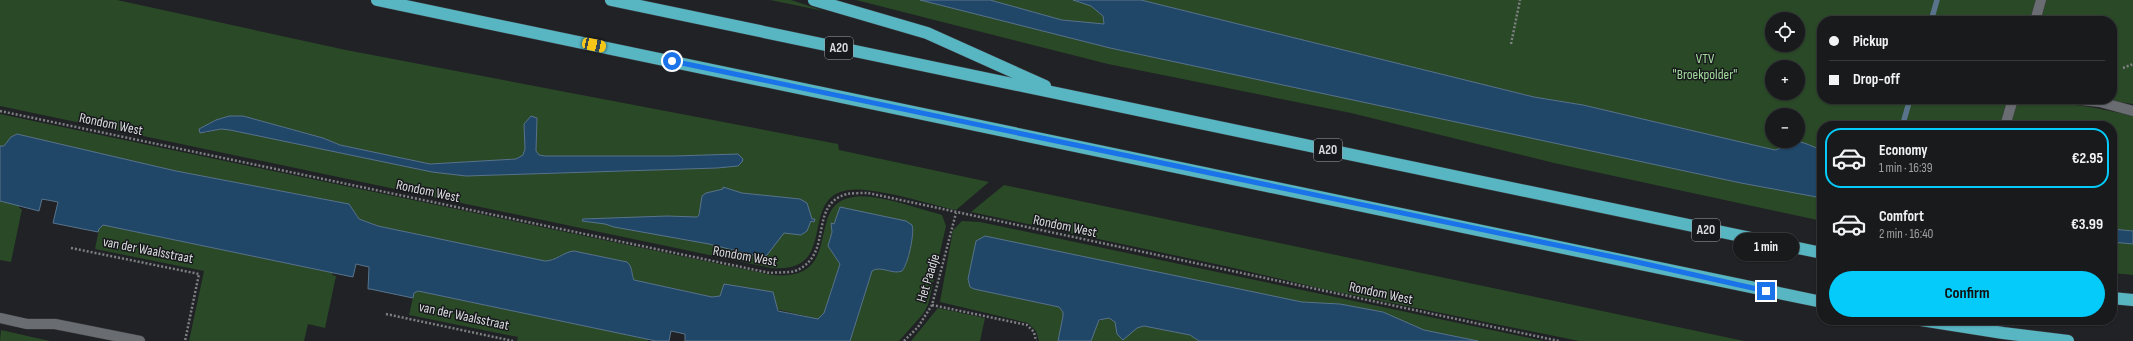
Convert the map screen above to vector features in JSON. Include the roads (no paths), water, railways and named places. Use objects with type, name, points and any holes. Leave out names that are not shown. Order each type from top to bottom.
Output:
[{"type":"highway","points":[[377,0],[1817,301]]},
{"type":"highway","name":"A20","points":[[611,0],[1817,252]]},
{"type":"highway","name":"A20","points":[[814,0],[927,33],[1067,95]]},
{"type":"highway","points":[[2117,298],[2133,300]]},
{"type":"highway","points":[[1953,325],[2068,341]]},
{"type":"street","points":[[2036,16],[2041,0]]},
{"type":"street","points":[[2006,121],[2012,104]]},
{"type":"street","points":[[2107,104],[2133,111]]},
{"type":"street","points":[[0,318],[27,324],[55,324],[140,341]]},
{"type":"water","points":[[920,0],[990,0],[1062,20],[1104,24],[1103,16],[1091,6],[1073,0],[1141,0],[1534,97],[1583,105],[1765,148],[1775,150],[1780,148],[1805,148],[1805,144],[1817,148],[1817,197],[1741,183],[1110,48]]},
{"type":"water","points":[[229,116],[243,116],[323,138],[340,145],[430,164],[516,159],[523,155],[525,149],[524,124],[531,116],[537,118],[536,151],[539,155],[674,156],[738,154],[743,159],[738,166],[717,168],[466,176],[432,172],[230,130],[221,129],[200,133],[199,129],[216,120]]},
{"type":"water","points":[[17,134],[176,171],[349,204],[359,219],[378,226],[545,261],[553,260],[566,253],[574,251],[627,262],[630,266],[634,280],[712,297],[720,296],[724,284],[773,292],[778,311],[818,319],[824,313],[840,264],[828,246],[832,232],[831,223],[834,224],[840,207],[906,221],[912,225],[913,234],[909,256],[902,271],[895,272],[875,269],[872,271],[850,341],[685,341],[685,334],[671,331],[669,341],[656,341],[418,291],[414,293],[413,298],[368,289],[369,267],[356,264],[353,277],[103,225],[98,232],[53,223],[58,202],[42,199],[39,211],[0,201],[0,146],[4,146],[11,137]]},
{"type":"water","points":[[723,187],[742,193],[800,199],[807,203],[812,219],[815,219],[814,222],[811,221],[807,231],[801,235],[784,233],[767,255],[761,257],[709,244],[582,221],[583,219],[667,216],[697,217],[699,215],[702,196],[706,193],[723,189]]},
{"type":"water","points":[[2117,229],[2133,231],[2133,244],[2117,242]]},
{"type":"water","points":[[985,236],[1302,302],[1340,304],[1383,312],[1424,330],[1478,341],[1199,341],[1190,335],[1144,326],[1137,328],[1123,340],[1117,334],[1115,322],[1109,318],[1099,320],[1091,341],[1058,341],[1063,316],[1063,312],[1059,307],[970,287],[968,279],[976,241]]},
{"type":"waterway","points":[[1932,16],[1937,0]]},
{"type":"waterway","points":[[1904,120],[1909,104]]},
{"type":"park label","name":"VTV \"Broekpolder\"","points":[[1705,66]]}]
